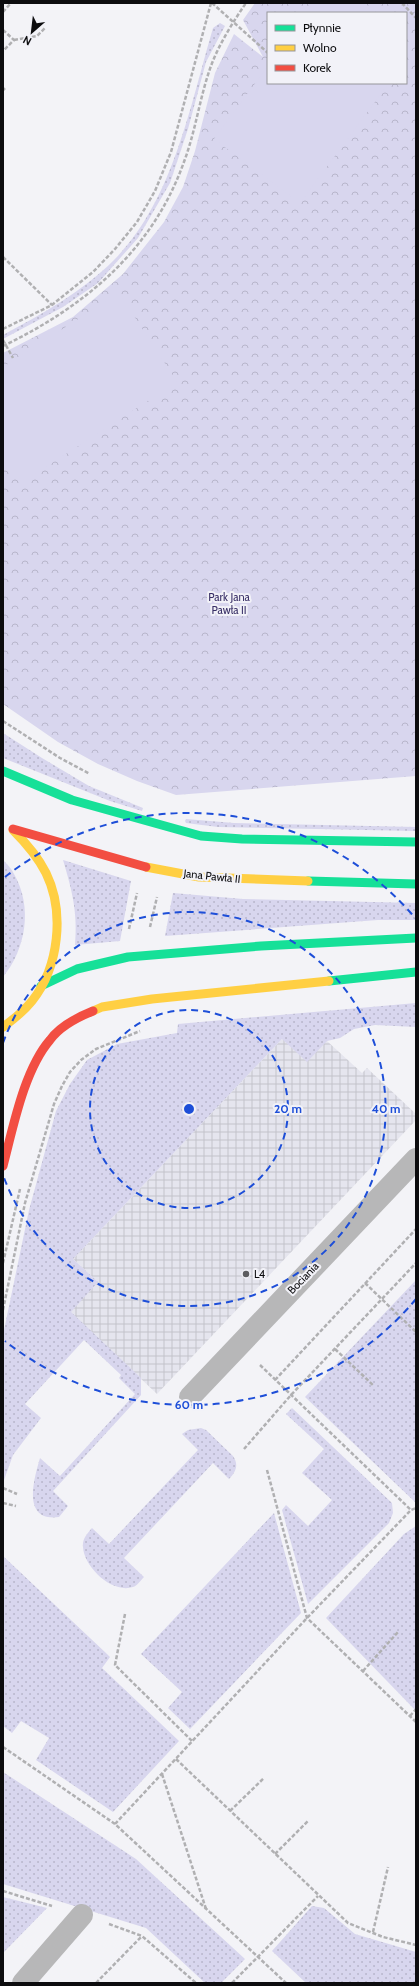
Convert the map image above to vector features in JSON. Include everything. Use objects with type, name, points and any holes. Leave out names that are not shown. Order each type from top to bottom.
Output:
[{"type":"main road","points":[[3,771],[72,800],[171,829],[201,836],[242,839],[416,842]]},
{"type":"main road","points":[[3,822],[13,829],[28,844],[41,862],[50,882],[56,903],[58,924],[56,946],[50,967],[41,986],[31,1001],[4,1028]]},
{"type":"main road","name":"Jana Pawła II","points":[[13,829],[142,866],[199,877],[416,884]]},
{"type":"main road","points":[[41,986],[77,969],[128,957],[269,945],[416,938]]},
{"type":"main road","points":[[3,1166],[13,1126],[33,1066],[50,1039],[76,1018],[102,1007],[152,999],[416,972]]},
{"type":"street","name":"Bociania","points":[[190,1397],[416,1159]]},
{"type":"street","points":[[23,1983],[82,1915]]},
{"type":"path","points":[[3,12],[11,3]]},
{"type":"path","points":[[3,329],[52,305],[93,272],[115,249],[137,222],[155,191],[171,152],[212,3],[234,21],[267,52]]},
{"type":"path","points":[[4,346],[44,325],[109,278],[146,235],[174,188],[185,159],[211,65],[234,21],[246,3]]},
{"type":"path","points":[[402,3],[416,18]]},
{"type":"path","points":[[3,51],[14,40],[37,36],[45,28]]},
{"type":"path","points":[[3,30],[14,40]]},
{"type":"path","points":[[3,257],[52,305]]},
{"type":"path","points":[[3,340],[4,346],[13,358]]},
{"type":"path","points":[[3,721],[60,758],[92,775]]},
{"type":"path","points":[[128,957],[126,943],[142,866]]},
{"type":"path","points":[[147,955],[147,942],[162,870]]},
{"type":"path","points":[[3,1310],[25,1203],[54,1104],[62,1086],[74,1068],[96,1049],[109,1042],[138,1033],[154,1021],[152,999]]},
{"type":"path","points":[[3,1263],[22,1181]]},
{"type":"path","points":[[275,1380],[416,1229]]},
{"type":"path","points":[[244,1449],[291,1395],[416,1263]]},
{"type":"path","points":[[365,1283],[416,1332]]},
{"type":"path","points":[[239,1345],[411,1510]]},
{"type":"path","points":[[335,1349],[374,1386]]},
{"type":"path","points":[[267,1470],[307,1618],[416,1722]]},
{"type":"path","points":[[3,1488],[17,1494]]},
{"type":"path","points":[[3,1503],[16,1506]]},
{"type":"path","points":[[116,1824],[307,1618],[411,1510],[416,1508]]},
{"type":"path","points":[[126,1614],[115,1665],[192,1741]]},
{"type":"path","points":[[363,1672],[398,1632]]},
{"type":"path","points":[[410,1716],[416,1709]]},
{"type":"path","points":[[3,1747],[116,1824],[286,1983]]},
{"type":"path","points":[[176,1759],[348,1923],[416,1945]]},
{"type":"path","points":[[162,1774],[207,1909]]},
{"type":"path","points":[[230,1811],[264,1778]]},
{"type":"path","points":[[274,1854],[308,1820]]},
{"type":"path","points":[[372,1932],[388,1867]]},
{"type":"path","points":[[232,1983],[257,1956],[318,1896]]},
{"type":"path","points":[[96,1983],[142,1936]]},
{"type":"shaded area","points":[[282,1039],[327,1041],[362,1073],[367,1068],[416,1114],[416,1120],[157,1394],[70,1312],[98,1282],[73,1259]]},
{"type":"green space","name":"Park Jana Pawła II","points":[[255,3],[416,3],[416,776],[176,795],[137,781],[98,764],[58,742],[3,704],[3,353],[73,317],[123,274],[164,222],[183,187],[195,151],[215,73],[234,34],[263,57],[243,20]]},
{"type":"green space","points":[[315,3],[364,3],[377,12],[309,12]]},
{"type":"green space","points":[[220,23],[225,26],[206,62],[188,129],[170,183],[138,238],[98,283],[63,307],[3,339],[3,335],[61,302],[102,272],[134,236],[151,210],[165,181],[187,120],[213,28]]},
{"type":"green space","points":[[267,67],[267,84],[388,84],[300,203],[214,139]]},
{"type":"green space","points":[[119,293],[177,382],[21,483],[3,454],[3,367]]},
{"type":"green space","points":[[3,733],[89,786],[143,808],[142,811],[110,801],[3,758]]},
{"type":"green space","points":[[186,819],[234,823],[416,827],[416,831],[218,827],[186,823]]},
{"type":"green space","points":[[3,860],[12,870],[20,887],[24,900],[25,914],[22,941],[11,966],[3,977]]},
{"type":"green space","points":[[63,860],[131,881],[120,941],[75,945],[76,922],[74,902]]},
{"type":"green space","points":[[173,893],[243,899],[416,903],[416,920],[378,920],[165,936]]},
{"type":"green space","points":[[416,1003],[416,1027],[375,1025],[354,1029],[340,1038],[327,1041],[307,1062],[282,1039],[73,1259],[98,1282],[71,1312],[141,1378],[141,1395],[53,1491],[68,1506],[59,1517],[47,1517],[39,1513],[35,1506],[33,1487],[40,1458],[60,1476],[135,1394],[119,1378],[121,1375],[84,1340],[25,1404],[41,1418],[13,1455],[3,1483],[3,1335],[29,1210],[56,1111],[70,1084],[87,1060],[117,1044],[177,1033],[178,1024]]},
{"type":"green space","points":[[416,1280],[416,1503],[305,1397]]},
{"type":"green space","points":[[292,1408],[392,1503],[393,1513],[389,1523],[308,1604],[282,1510],[286,1505],[308,1526],[332,1500],[302,1473],[324,1449],[286,1414]]},
{"type":"green space","points":[[201,1428],[206,1430],[233,1456],[236,1462],[236,1468],[233,1474],[229,1479],[213,1463],[124,1558],[144,1577],[133,1587],[116,1587],[108,1583],[100,1577],[88,1563],[83,1547],[85,1537],[92,1528],[109,1544],[198,1450],[182,1434],[188,1430]]},
{"type":"green space","points":[[274,1513],[301,1613],[190,1729],[168,1708],[182,1692],[141,1654]]},
{"type":"green space","points":[[416,1526],[416,1711],[326,1618],[404,1534]]},
{"type":"green space","points":[[3,1556],[110,1657],[102,1668],[179,1741],[113,1812],[36,1760],[49,1738],[21,1721],[12,1733],[3,1726]]},
{"type":"green space","points":[[3,1772],[136,1859],[245,1959],[221,1983],[205,1983],[146,1928],[3,1884]]},
{"type":"green space","points":[[3,1897],[47,1908],[3,1953]]},
{"type":"green space","points":[[312,1906],[324,1908],[355,1934],[416,1952],[416,1983],[306,1983],[272,1951]]},
{"type":"traffic: fast","points":[[3,771],[72,800],[201,836],[242,839],[416,842]]},
{"type":"traffic: fast","points":[[308,881],[416,884]]},
{"type":"traffic: fast","points":[[41,986],[77,969],[128,957],[261,946],[416,938]]},
{"type":"traffic: fast","points":[[329,981],[416,972]]},
{"type":"traffic: slow","points":[[3,1027],[26,1008],[41,987],[53,956],[57,922],[56,905],[52,888],[46,873],[31,850],[13,830]]},
{"type":"traffic: slow","points":[[146,867],[199,877],[308,881]]},
{"type":"traffic: slow","points":[[93,1011],[102,1007],[152,999],[329,981]]},
{"type":"traffic: jam","points":[[13,829],[146,867]]},
{"type":"traffic: jam","points":[[3,1166],[20,1100],[26,1083],[41,1052],[54,1035],[64,1026],[93,1011]]},
{"type":"place","name":"L4","points":[[246,1274]]}]
